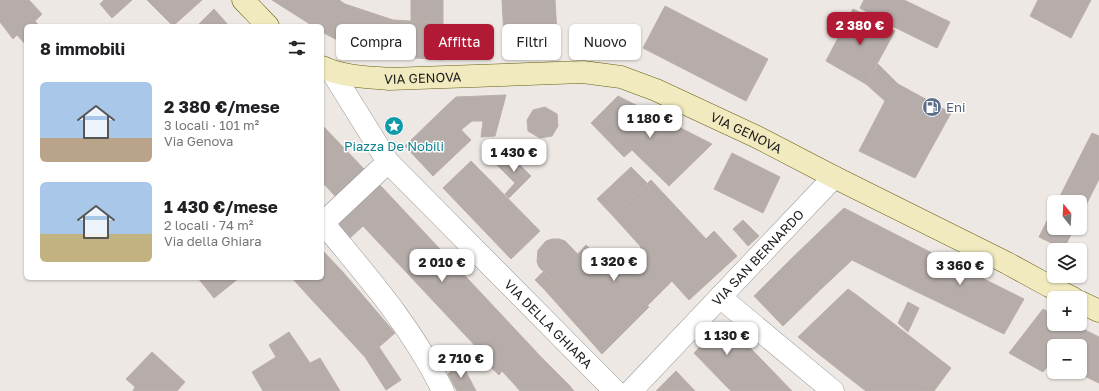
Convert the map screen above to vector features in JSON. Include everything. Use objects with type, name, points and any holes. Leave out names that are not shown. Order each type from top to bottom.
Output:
[{"type":"main road","points":[[243,0],[266,24]]},
{"type":"main road","name":"VIA GENOVA","points":[[327,69],[363,77],[389,79],[583,72],[621,77],[656,90],[757,137],[1007,263],[1059,291]]},
{"type":"main road","points":[[1087,305],[1099,311]]},
{"type":"street","name":"VIA DELLA GHIARA","points":[[327,69],[388,162],[615,391]]},
{"type":"street","points":[[324,222],[388,162]]},
{"type":"street","name":"VIA SAN BERNARDO","points":[[631,391],[834,177]]},
{"type":"street","points":[[324,224],[395,311],[432,368],[443,391]]},
{"type":"street","points":[[720,297],[833,391]]},
{"type":"building","points":[[0,0],[29,0],[42,14],[35,21],[37,24],[24,24],[24,43],[17,35],[13,39],[0,22]]},
{"type":"building","points":[[104,0],[132,0],[112,18],[100,4]]},
{"type":"building","points":[[147,0],[202,0],[175,24],[171,24]]},
{"type":"building","points":[[272,0],[339,0],[345,4],[393,20],[393,24],[336,24],[336,39],[324,33],[324,24],[310,24]]},
{"type":"building","points":[[411,0],[443,0],[443,23],[411,21]]},
{"type":"building","points":[[502,0],[555,0],[556,24],[503,24]]},
{"type":"building","points":[[864,0],[904,0],[950,22],[937,48],[888,24],[860,8]]},
{"type":"building","points":[[1038,0],[1091,0],[1071,38],[1030,16]]},
{"type":"building","points":[[665,6],[768,59],[746,101],[643,48]]},
{"type":"building","points":[[214,9],[227,24],[199,24]]},
{"type":"building","points":[[853,9],[895,31],[866,84],[826,61]]},
{"type":"building","points":[[393,20],[443,23],[424,24],[424,59],[416,58],[416,24],[393,24]]},
{"type":"building","points":[[878,64],[898,84],[951,113],[915,178],[859,151],[885,101],[866,84]]},
{"type":"building","points":[[506,95],[495,136],[481,137],[483,121],[472,121],[461,130],[442,110],[456,97]]},
{"type":"building","points":[[618,96],[712,144],[669,186],[632,150],[624,157],[591,123]]},
{"type":"building","points":[[545,107],[557,114],[558,126],[552,136],[540,138],[528,131],[527,120],[533,110]]},
{"type":"building","points":[[442,110],[471,140],[433,176],[405,146]]},
{"type":"building","points":[[324,127],[365,170],[336,197],[324,184]]},
{"type":"building","points":[[1092,133],[1099,136],[1099,179],[1087,203],[1087,195],[1061,195]]},
{"type":"building","points":[[508,153],[531,176],[509,198],[505,194],[515,183],[497,165]]},
{"type":"building","points":[[732,153],[780,177],[763,213],[714,189]]},
{"type":"building","points":[[471,161],[540,231],[511,259],[443,188]]},
{"type":"building","points":[[631,167],[647,183],[613,216],[597,199]]},
{"type":"building","points":[[651,180],[706,239],[714,231],[737,256],[689,300],[613,216]]},
{"type":"building","points":[[379,184],[542,358],[514,384],[502,371],[499,375],[479,356],[481,352],[363,226],[350,238],[333,227]]},
{"type":"building","points":[[844,208],[932,253],[913,290],[852,260],[820,290],[790,260]]},
{"type":"building","points":[[743,220],[759,236],[748,246],[733,229]]},
{"type":"building","points":[[1047,221],[1047,235],[1071,235],[1067,243],[1052,243],[1039,237]]},
{"type":"building","points":[[552,239],[565,241],[639,317],[612,344],[539,267],[537,262],[538,250],[546,241]]},
{"type":"building","points":[[586,245],[649,307],[639,317],[578,254]]},
{"type":"building","points":[[641,247],[672,281],[647,306],[614,272]]},
{"type":"building","points":[[324,252],[342,271],[312,300],[294,280],[324,280]]},
{"type":"building","points":[[932,253],[1024,299],[1016,313],[972,290],[961,313],[913,290]]},
{"type":"building","points":[[790,260],[820,290],[783,326],[754,296]]},
{"type":"building","points":[[342,271],[395,333],[365,357],[312,300]]},
{"type":"building","points":[[543,272],[553,282],[544,289],[535,280]]},
{"type":"building","points":[[200,280],[236,280],[214,298]]},
{"type":"building","points":[[553,282],[612,344],[602,354],[544,289]]},
{"type":"building","points":[[848,289],[858,296],[815,351],[798,337]]},
{"type":"building","points":[[972,290],[1016,313],[1004,334],[961,313]]},
{"type":"building","points":[[858,296],[951,368],[934,391],[875,345],[849,378],[815,351]]},
{"type":"building","points":[[908,302],[919,308],[908,332],[898,323]]},
{"type":"building","points":[[1043,309],[1047,311],[1047,331],[1087,331],[1099,337],[1099,383],[1087,377],[1087,339],[1047,339],[1047,367],[1043,372],[1009,353]]},
{"type":"building","points":[[725,322],[760,358],[729,389],[694,353]]},
{"type":"building","points":[[289,332],[310,363],[320,358],[340,391],[263,391],[252,372],[276,357],[269,345]]},
{"type":"building","points":[[875,345],[934,391],[866,391],[849,378]]},
{"type":"building","points":[[379,347],[401,380],[386,390],[365,357]]},
{"type":"building","points":[[152,352],[185,382],[177,391],[133,391],[135,387],[126,379]]},
{"type":"building","points":[[542,358],[574,391],[520,391],[514,384]]},
{"type":"building","points":[[760,358],[792,391],[731,391],[729,389]]},
{"type":"building","points":[[461,362],[476,391],[457,391],[448,374]]},
{"type":"building","points":[[676,371],[695,391],[656,391]]},
{"type":"place","name":"Eni","points":[[932,107]]},
{"type":"place","name":"Piazza De Nobili","points":[[394,126]]}]
